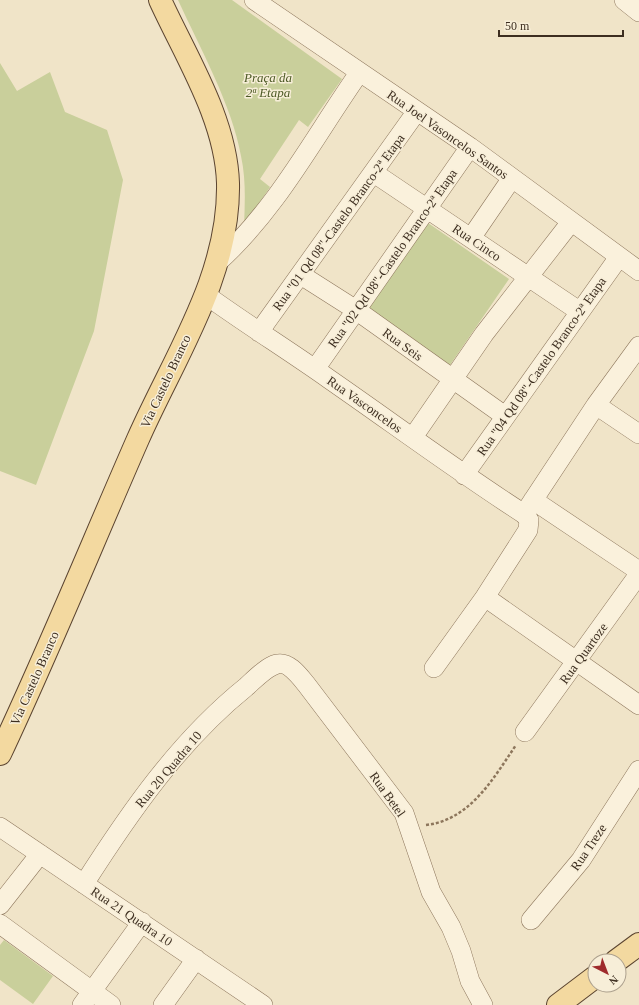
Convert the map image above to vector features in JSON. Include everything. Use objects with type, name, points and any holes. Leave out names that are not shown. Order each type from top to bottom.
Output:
[{"type":"main road","name":"Via Castelo Branco","points":[[0,754],[141,433],[206,295],[218,262],[224,232],[228,189],[223,144],[215,116],[160,0]]},
{"type":"main road","points":[[627,953],[639,944]]},
{"type":"main road","points":[[627,962],[639,958]]},
{"type":"main road","points":[[558,1005],[587,983]]},
{"type":"street","name":"Rua Joel Vasoncelos Santos","points":[[254,0],[359,73],[470,147],[639,271]]},
{"type":"street","points":[[624,0],[639,12]]},
{"type":"street","points":[[218,262],[242,239],[274,200],[359,73]]},
{"type":"street","name":"Rua \"01 Qd 08\"-Castelo Branco-2ª Etapa","points":[[259,332],[417,111]]},
{"type":"street","name":"Rua \"02 Qd 08\"-Castelo Branco-2ª Etapa","points":[[315,369],[470,147]]},
{"type":"street","name":"Rua Cinco","points":[[374,173],[579,311]]},
{"type":"street","points":[[471,238],[512,178]]},
{"type":"street","points":[[413,437],[484,334],[571,222]]},
{"type":"street","name":"Rua \"04 Qd 08\"-Castelo Branco-2ª Etapa","points":[[464,475],[619,256]]},
{"type":"street","name":"Rua Seis","points":[[301,275],[356,310],[452,380],[505,416]]},
{"type":"street","name":"Rua Vasconcelos","points":[[206,295],[413,437],[464,475],[528,507],[639,571]]},
{"type":"street","points":[[434,668],[485,597],[528,530],[528,507],[596,405],[639,346]]},
{"type":"street","points":[[596,405],[639,434]]},
{"type":"street","name":"Rua Quartoze","points":[[525,732],[577,662],[639,574]]},
{"type":"street","points":[[485,597],[639,705]]},
{"type":"street","name":"Rua Betel","points":[[268,668],[277,664],[283,664],[296,672],[391,794],[404,813],[431,892],[451,927],[462,951],[470,981],[483,1005]]},
{"type":"street","name":"Rua 20 Quadra 10","points":[[84,884],[148,790],[179,753],[213,714],[268,668]]},
{"type":"street","name":"Rua Treze","points":[[531,920],[581,860],[639,770]]},
{"type":"street","name":"Rua 21 Quadra 10","points":[[0,828],[142,922],[263,1005]]},
{"type":"street","points":[[0,905],[40,854]]},
{"type":"street","points":[[87,998],[142,922]]},
{"type":"street","points":[[0,924],[87,998],[111,1005]]},
{"type":"street","points":[[163,1005],[196,959]]},
{"type":"path","points":[[409,827],[434,824],[462,812],[474,802],[493,778],[525,732]]},
{"type":"green space","name":"Praça da 2ª Etapa","points":[[178,0],[232,0],[342,79],[308,127],[299,120],[260,179],[270,187],[244,226],[244,173],[237,137],[223,97]]},
{"type":"green space","points":[[0,63],[17,91],[50,72],[65,112],[107,130],[123,180],[94,331],[36,485],[0,471]]},
{"type":"green space","points":[[428,223],[509,279],[450,365],[368,309]]},
{"type":"green space","points":[[4,940],[53,976],[33,1004],[0,980],[0,945]]}]
